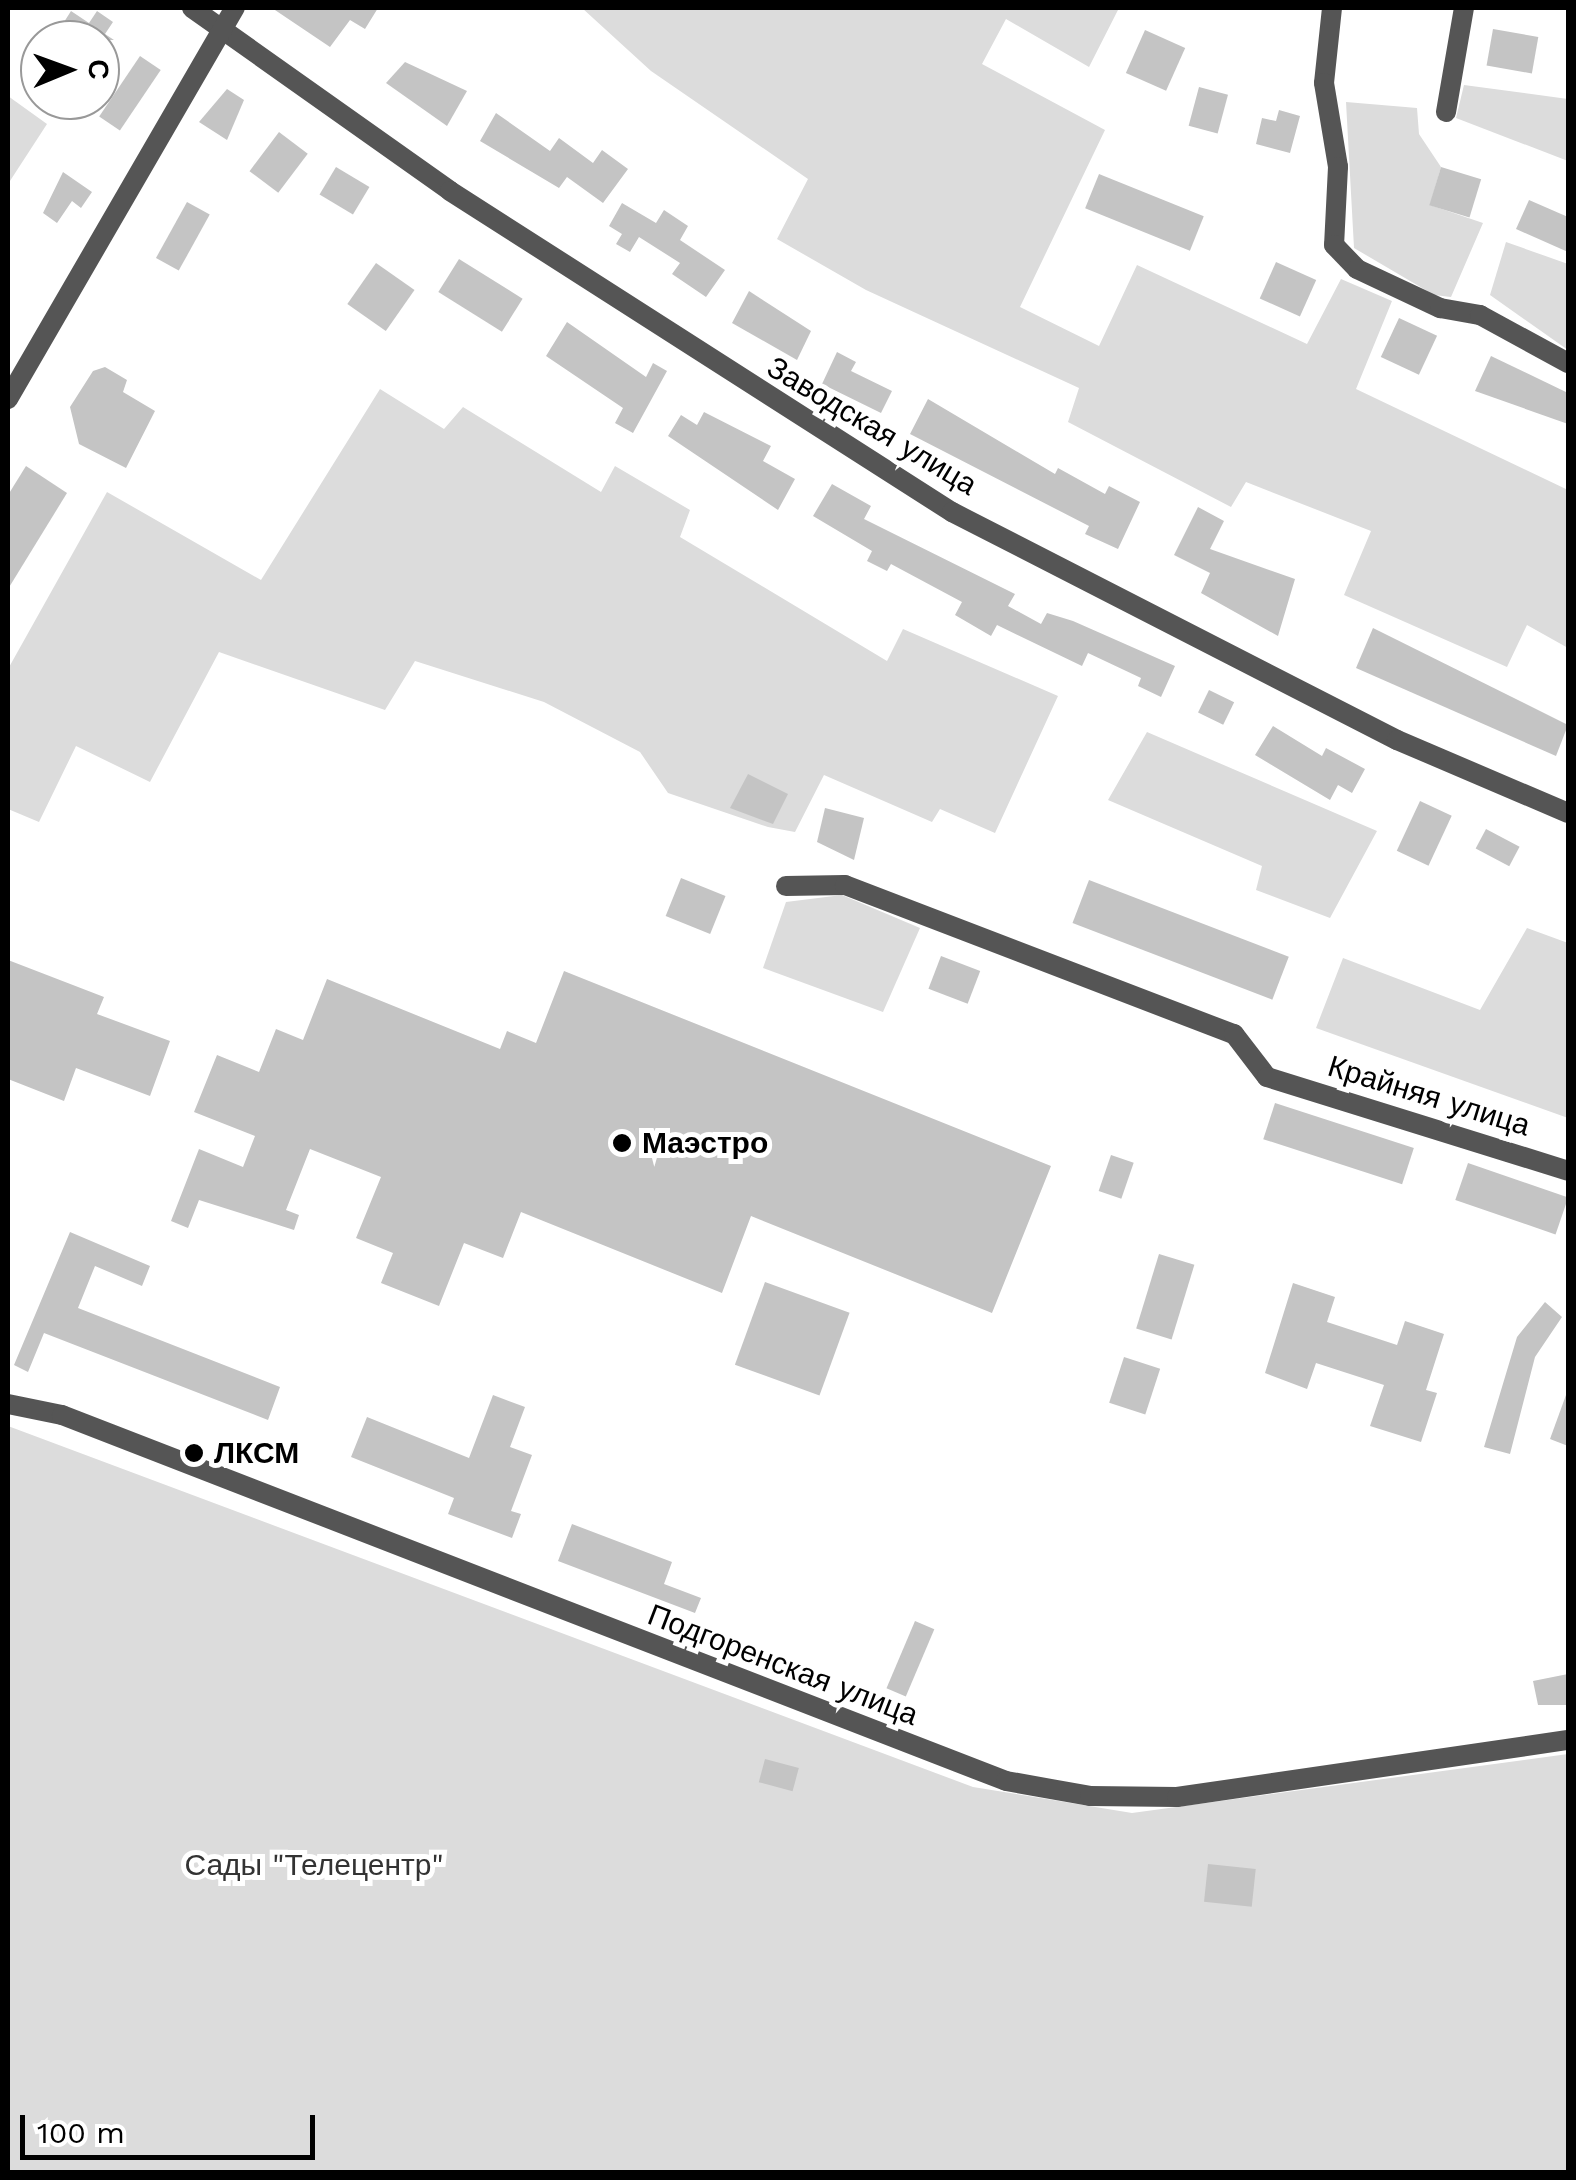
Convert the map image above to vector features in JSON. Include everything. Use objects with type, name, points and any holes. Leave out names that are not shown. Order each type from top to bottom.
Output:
[{"type":"street","name":"Заводская улица","points":[[192,8],[223,26],[450,191],[952,512],[1380,732],[1568,814]]},
{"type":"street","points":[[8,400],[235,8]]},
{"type":"street","points":[[1332,8],[1324,83],[1338,167],[1334,244],[1357,269],[1440,308],[1480,315],[1568,364]]},
{"type":"street","points":[[1446,112],[1464,8]]},
{"type":"street","name":"Крайняя улица","points":[[786,886],[844,885],[1234,1034],[1272,1078],[1568,1171]]},
{"type":"street","name":"Подгоренская улица","points":[[8,1404],[62,1415],[1021,1784],[1119,1798],[1177,1797],[1568,1740]]},
{"type":"green space","points":[[582,8],[1119,8],[1089,67],[1006,19],[982,64],[1105,130],[1020,307],[1099,346],[1137,265],[1307,344],[1341,279],[1392,301],[1356,389],[1568,490],[1568,648],[1527,625],[1507,667],[1344,595],[1371,531],[1246,482],[1231,507],[1068,422],[1079,388],[866,290],[777,239],[808,179],[651,71]]},
{"type":"green space","points":[[1464,85],[1568,99],[1568,161],[1456,118]]},
{"type":"green space","points":[[8,96],[20,105],[20,120],[41,120],[47,124],[8,184]]},
{"type":"green space","points":[[1346,102],[1417,108],[1419,134],[1441,167],[1430,205],[1483,223],[1451,297],[1434,295],[1354,248]]},
{"type":"green space","points":[[1506,242],[1568,264],[1568,350],[1490,295]]},
{"type":"green space","points":[[380,389],[444,429],[463,407],[601,492],[615,466],[690,510],[680,537],[887,661],[903,629],[1058,696],[995,833],[940,809],[932,822],[824,775],[795,832],[768,827],[668,793],[640,752],[544,702],[415,661],[385,710],[219,652],[150,782],[76,746],[39,822],[8,809],[8,669],[107,492],[261,580]]},
{"type":"green space","points":[[1147,732],[1377,831],[1330,918],[1256,890],[1262,866],[1108,800]]},
{"type":"green space","points":[[842,895],[920,928],[883,1012],[763,968],[786,902]]},
{"type":"green space","points":[[1527,928],[1568,943],[1568,1118],[1316,1028],[1343,958],[1480,1010]]},
{"type":"green space","name":"Сады \"Телецентр\"","points":[[8,1426],[973,1787],[1132,1813],[1568,1754],[1568,2172],[8,2172]]},
{"type":"building","points":[[272,8],[378,8],[365,29],[350,20],[330,47]]},
{"type":"building","points":[[71,11],[84,20],[65,20]]},
{"type":"building","points":[[97,11],[110,20],[91,20]]},
{"type":"building","points":[[1493,29],[1538,37],[1532,73],[1487,65]]},
{"type":"building","points":[[1145,30],[1185,48],[1166,91],[1126,73]]},
{"type":"building","points":[[140,56],[161,70],[120,130],[104,120],[120,120],[120,86]]},
{"type":"building","points":[[405,62],[467,91],[447,126],[386,83]]},
{"type":"building","points":[[1199,87],[1228,95],[1218,133],[1189,126]]},
{"type":"building","points":[[227,89],[244,100],[227,140],[199,122]]},
{"type":"building","points":[[1279,110],[1300,116],[1290,153],[1256,144],[1262,118],[1276,121]]},
{"type":"building","points":[[496,113],[550,151],[559,138],[593,163],[602,150],[628,169],[603,203],[567,177],[559,188],[480,141]]},
{"type":"building","points":[[279,132],[308,154],[278,193],[250,171]]},
{"type":"building","points":[[336,167],[369,187],[353,215],[320,194]]},
{"type":"building","points":[[1441,167],[1481,179],[1469,218],[1429,205]]},
{"type":"building","points":[[63,172],[92,192],[81,208],[72,201],[57,223],[43,213]]},
{"type":"building","points":[[1099,174],[1204,216],[1190,251],[1085,208]]},
{"type":"building","points":[[1529,200],[1568,217],[1568,252],[1516,229]]},
{"type":"building","points":[[187,202],[210,215],[179,271],[156,258]]},
{"type":"building","points":[[622,203],[656,223],[664,210],[688,226],[680,240],[725,270],[706,297],[672,274],[680,263],[639,237],[630,252],[616,244],[622,234],[609,226]]},
{"type":"building","points":[[459,259],[523,299],[502,332],[438,292]]},
{"type":"building","points":[[1276,262],[1316,280],[1300,316],[1260,299]]},
{"type":"building","points":[[376,263],[415,290],[386,331],[347,304]]},
{"type":"building","points":[[749,291],[811,331],[797,360],[732,323]]},
{"type":"building","points":[[1399,318],[1437,336],[1419,375],[1381,357]]},
{"type":"building","points":[[567,322],[646,377],[653,363],[667,371],[633,433],[615,423],[623,408],[546,356]]},
{"type":"building","points":[[837,352],[856,362],[851,371],[892,391],[881,413],[822,384]]},
{"type":"building","points":[[1491,356],[1568,393],[1568,424],[1475,391]]},
{"type":"building","points":[[105,367],[127,380],[123,392],[155,411],[126,468],[79,444],[70,407],[93,371]]},
{"type":"building","points":[[928,399],[1055,474],[1058,468],[1105,494],[1109,486],[1140,502],[1118,549],[1085,534],[1089,526],[910,434]]},
{"type":"building","points":[[704,412],[771,446],[763,461],[795,479],[778,510],[668,436],[681,415],[697,425]]},
{"type":"building","points":[[26,466],[67,493],[8,589],[8,495]]},
{"type":"building","points":[[832,484],[871,506],[864,519],[1015,594],[1008,606],[1041,624],[1047,613],[1073,621],[1175,666],[1161,697],[1138,686],[1141,678],[1088,653],[1082,666],[997,625],[991,636],[955,615],[962,602],[891,564],[887,571],[867,561],[872,551],[813,516]]},
{"type":"building","points":[[1198,507],[1224,521],[1210,549],[1295,579],[1278,636],[1201,593],[1210,573],[1174,555]]},
{"type":"building","points":[[1373,628],[1568,725],[1556,756],[1356,668]]},
{"type":"building","points":[[1209,690],[1234,702],[1223,725],[1198,712]]},
{"type":"building","points":[[1273,726],[1322,756],[1326,748],[1365,769],[1352,793],[1338,785],[1330,800],[1255,755]]},
{"type":"building","points":[[748,774],[788,794],[773,824],[730,808]]},
{"type":"building","points":[[1420,801],[1452,816],[1428,866],[1397,851]]},
{"type":"building","points":[[825,808],[864,818],[854,860],[817,842]]},
{"type":"building","points":[[1486,829],[1520,847],[1509,866],[1476,848]]},
{"type":"building","points":[[681,878],[726,896],[710,934],[666,916]]},
{"type":"building","points":[[1089,880],[1289,957],[1272,1000],[1073,923]]},
{"type":"building","points":[[941,956],[980,971],[968,1004],[928,989]]},
{"type":"building","points":[[8,960],[104,997],[97,1014],[170,1041],[150,1096],[76,1068],[64,1101],[8,1079]]},
{"type":"building","name":"Маэстро","points":[[564,971],[1051,1166],[992,1313],[751,1216],[722,1293],[521,1212],[503,1258],[464,1243],[439,1306],[381,1283],[393,1253],[356,1238],[381,1177],[310,1149],[286,1210],[299,1215],[294,1230],[199,1200],[188,1228],[171,1221],[199,1149],[243,1167],[255,1136],[194,1112],[217,1055],[259,1072],[276,1029],[303,1040],[327,979],[500,1049],[507,1031],[536,1043]]},
{"type":"building","points":[[1275,1103],[1414,1148],[1402,1184],[1263,1139]]},
{"type":"building","points":[[1111,1155],[1134,1163],[1121,1199],[1099,1191]]},
{"type":"building","points":[[1468,1163],[1568,1197],[1556,1234],[1455,1200]]},
{"type":"building","points":[[70,1232],[150,1266],[142,1286],[95,1266],[78,1308],[280,1387],[268,1420],[44,1333],[28,1372],[14,1365]]},
{"type":"building","points":[[1159,1254],[1194,1265],[1172,1339],[1136,1329]]},
{"type":"building","points":[[765,1282],[850,1313],[819,1395],[735,1365]]},
{"type":"building","points":[[1293,1283],[1335,1297],[1327,1322],[1397,1345],[1405,1321],[1444,1334],[1426,1390],[1437,1393],[1421,1442],[1370,1426],[1384,1385],[1316,1363],[1307,1389],[1265,1373]]},
{"type":"building","points":[[1545,1302],[1562,1317],[1535,1357],[1510,1454],[1484,1447],[1517,1337]]},
{"type":"building","points":[[1124,1357],[1160,1369],[1145,1414],[1109,1403]]},
{"type":"building","points":[[493,1395],[525,1407],[510,1447],[532,1455],[511,1511],[521,1514],[512,1538],[448,1514],[454,1498],[351,1457],[367,1417],[469,1458]]},
{"type":"building","points":[[1568,1395],[1568,1446],[1550,1439]]},
{"type":"building","points":[[572,1524],[672,1562],[664,1584],[701,1598],[695,1613],[558,1561]]},
{"type":"building","points":[[915,1621],[934,1629],[906,1696],[886,1688]]},
{"type":"building","points":[[1568,1674],[1568,1705],[1538,1705],[1533,1681]]},
{"type":"building","points":[[765,1759],[799,1768],[793,1791],[759,1782]]},
{"type":"building","points":[[1208,1864],[1256,1869],[1252,1907],[1204,1902]]},
{"type":"place","name":"Маэстро","points":[[622,1143]]},
{"type":"place","name":"ЛКСМ","points":[[194,1453]]}]
